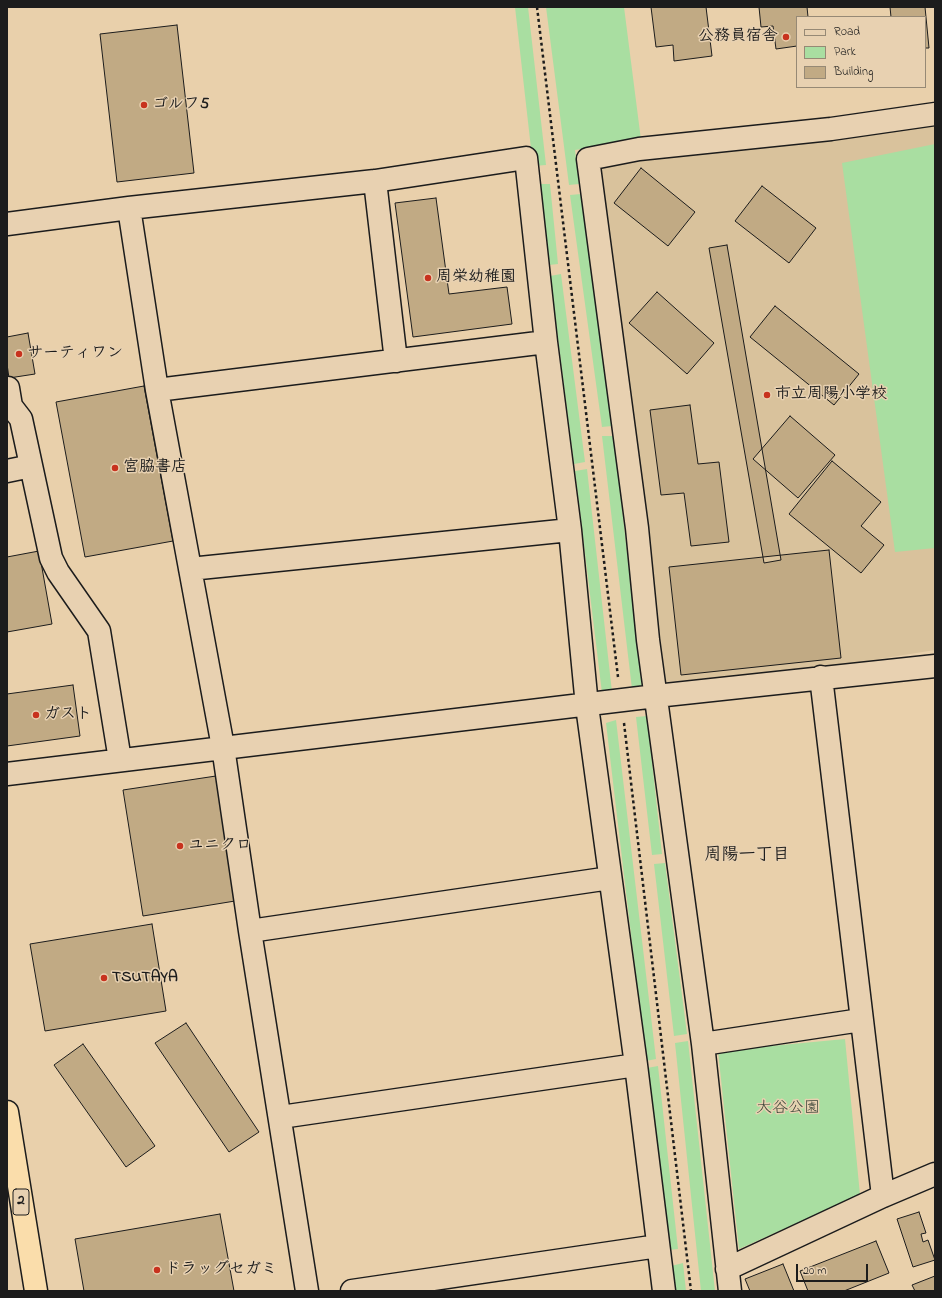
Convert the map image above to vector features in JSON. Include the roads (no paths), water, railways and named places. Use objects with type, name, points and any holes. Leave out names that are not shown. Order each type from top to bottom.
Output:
[{"type":"highway","name":"2","points":[[7,1112],[36,1291]]},
{"type":"street","points":[[730,1291],[703,1044],[648,640],[637,528],[588,159],[639,149],[831,129],[935,114]]},
{"type":"street","points":[[7,224],[130,208],[375,181],[526,158],[546,342],[570,530],[587,706],[636,1065],[664,1291]]},
{"type":"street","points":[[375,181],[396,361]]},
{"type":"street","points":[[130,208],[157,390],[223,747],[250,931],[281,1117],[307,1291]]},
{"type":"street","points":[[157,390],[546,342]]},
{"type":"street","points":[[8,388],[11,406],[21,419],[52,558],[58,572],[99,631],[120,760]]},
{"type":"street","points":[[7,471],[31,466]]},
{"type":"street","points":[[190,569],[570,530]]},
{"type":"street","points":[[7,774],[223,747],[587,706],[656,696],[821,677],[935,666]]},
{"type":"street","points":[[821,677],[883,1196]]},
{"type":"street","points":[[250,931],[610,878]]},
{"type":"street","points":[[703,1044],[861,1020]]},
{"type":"street","points":[[281,1117],[636,1065]]},
{"type":"street","points":[[728,1269],[883,1196],[935,1174]]},
{"type":"street","points":[[352,1291],[658,1246]]},
{"type":"place","name":"公務員宿舎","points":[[786,37]]},
{"type":"place","name":"ゴルフ5","points":[[144,105]]},
{"type":"place","name":"周栄幼稚園","points":[[428,278]]},
{"type":"place","name":"サーティワン","points":[[19,354]]},
{"type":"place","name":"市立周陽小学校","points":[[767,395]]},
{"type":"place","name":"宮脇書店","points":[[115,468]]},
{"type":"place","name":"ガスト","points":[[36,715]]},
{"type":"place","name":"ユニクロ","points":[[180,846]]},
{"type":"place","name":"TSUTAYA","points":[[104,978]]},
{"type":"place","name":"ドラッグセガミ","points":[[157,1270]]},
{"type":"district","name":"周陽一丁目","points":[[747,856]]},
{"type":"park label","name":"大谷公園","points":[[788,1109]]}]
